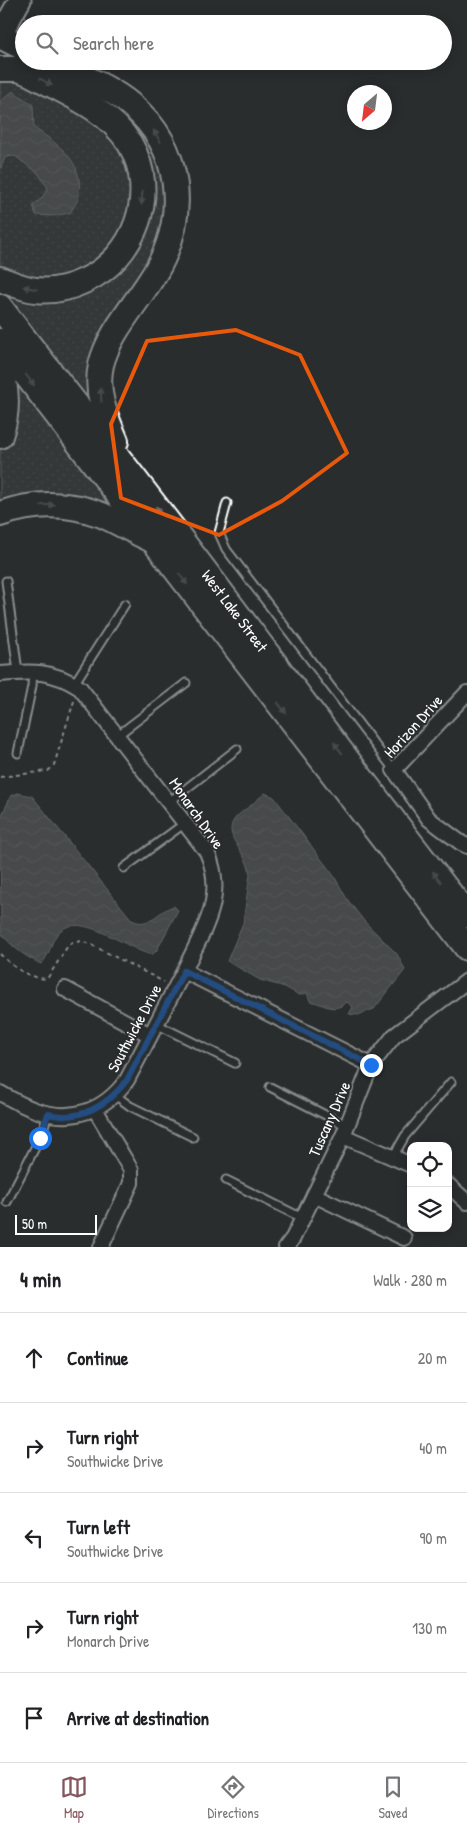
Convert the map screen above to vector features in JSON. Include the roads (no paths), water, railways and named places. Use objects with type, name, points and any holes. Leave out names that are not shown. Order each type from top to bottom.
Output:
[{"type":"highway","points":[[0,36],[15,44]]},
{"type":"highway","points":[[0,69],[15,69]]},
{"type":"highway","points":[[0,279],[37,290],[58,290],[72,287],[98,275],[111,265],[124,250],[135,231],[141,213],[143,194],[138,160],[130,144],[120,131],[103,115],[22,70]]},
{"type":"highway","points":[[69,70],[105,88],[130,104],[148,121],[160,139],[166,154],[177,198],[176,218],[164,256],[111,340],[101,365],[100,395],[103,410],[130,472]]},
{"type":"highway","name":"West Lake Street","points":[[0,307],[130,472],[467,915]]},
{"type":"highway","name":"West Lake Street","points":[[0,341],[467,948]]},
{"type":"highway","points":[[0,368],[5,382],[7,401],[0,436]]},
{"type":"highway","points":[[0,514],[34,505],[78,507],[103,516],[153,540]]},
{"type":"main road","points":[[0,36],[20,0]]},
{"type":"street","name":"Monarch Drive","points":[[0,674],[33,671],[56,675],[77,686],[118,735],[203,846],[213,866],[216,892],[211,913],[184,971]]},
{"type":"street","name":"Horizon Drive","points":[[467,693],[394,770],[429,819],[461,844],[467,846]]},
{"type":"street","name":"Southwicke Drive","points":[[0,1093],[48,1114],[78,1114],[95,1109],[115,1095],[127,1080],[184,971]]},
{"type":"street","points":[[184,971],[371,1065]]},
{"type":"street","name":"Tuscany Drive","points":[[286,1247],[345,1131],[371,1065],[394,1036],[467,980]]},
{"type":"street","points":[[65,989],[153,1029]]},
{"type":"street","points":[[95,1109],[131,1170],[131,1183],[101,1247]]},
{"type":"street","points":[[345,1131],[407,1163]]},
{"type":"street","points":[[450,1187],[467,1202]]},
{"type":"street","points":[[314,1195],[404,1238]]},
{"type":"lane","points":[[227,503],[219,533],[226,549],[394,770]]},
{"type":"lane","points":[[6,581],[18,672]]},
{"type":"lane","points":[[77,686],[125,604]]},
{"type":"lane","points":[[18,753],[32,686],[33,671]]},
{"type":"lane","points":[[118,735],[186,683]]},
{"type":"lane","points":[[170,802],[237,749]]},
{"type":"lane","points":[[124,868],[185,823]]},
{"type":"lane","points":[[153,1029],[235,1063]]},
{"type":"lane","points":[[393,1157],[405,1136],[450,1082]]},
{"type":"lane","points":[[270,1087],[345,1131]]},
{"type":"lane","points":[[115,1095],[130,1106],[194,1137]]},
{"type":"lane","points":[[8,1202],[40,1138],[48,1114]]},
{"type":"lane","points":[[226,1180],[302,1218]]},
{"type":"water","points":[[13,91],[33,105],[34,128],[61,148],[74,164],[80,184],[77,202],[70,213],[52,216],[36,215],[33,205],[42,198],[48,188],[38,173],[15,156],[5,157],[0,171],[0,102]]},
{"type":"water","points":[[18,793],[32,796],[132,920],[138,922],[148,921],[174,906],[178,910],[157,950],[152,955],[92,928],[69,926],[60,931],[54,939],[47,956],[41,964],[19,951],[1,933],[0,819],[11,796]]},
{"type":"water","points":[[265,793],[274,797],[334,876],[347,899],[364,921],[397,954],[405,970],[374,1009],[358,1015],[349,1014],[353,1007],[347,1002],[342,1006],[333,1008],[310,1001],[307,993],[299,995],[285,987],[260,980],[227,961],[243,923],[250,874],[245,859],[233,838],[231,827],[238,815]]}]
